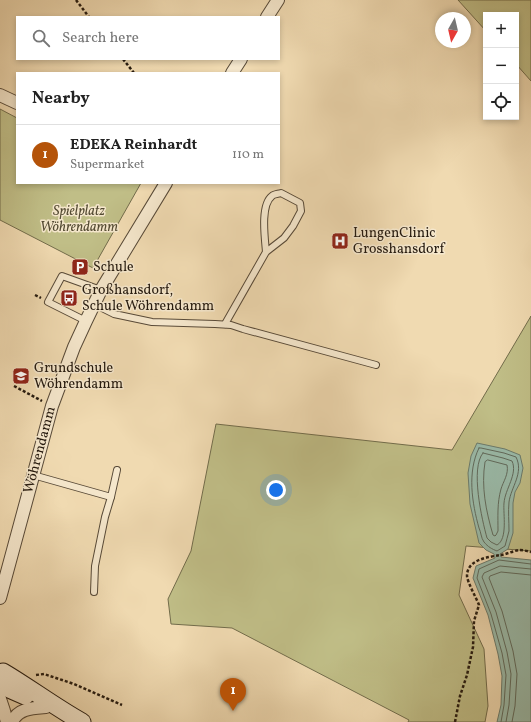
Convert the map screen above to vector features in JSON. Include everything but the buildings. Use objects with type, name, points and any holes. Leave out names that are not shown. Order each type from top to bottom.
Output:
[{"type":"main road","points":[[1,674],[19,693],[46,707],[77,719]]},
{"type":"main road","points":[[1,674],[23,683],[43,698],[77,719]]},
{"type":"street","points":[[268,16],[278,0]]},
{"type":"street","points":[[233,72],[240,60]]},
{"type":"street","points":[[0,95],[16,103]]},
{"type":"street","name":"Wöhrendamm","points":[[0,598],[52,406],[74,347],[101,290],[165,184]]},
{"type":"street","points":[[0,699],[7,722]]},
{"type":"street","points":[[12,722],[12,719],[24,710],[46,707]]},
{"type":"lane","points":[[225,324],[266,252],[284,238],[293,226],[301,211],[300,203],[281,193],[272,195],[267,202],[263,223],[266,252]]},
{"type":"lane","points":[[86,321],[48,302],[62,276],[101,290]]},
{"type":"lane","points":[[94,304],[114,314],[152,322],[231,325],[376,365]]},
{"type":"lane","points":[[94,592],[95,566],[117,470]]},
{"type":"lane","points":[[33,475],[111,496]]},
{"type":"path","points":[[76,0],[88,16]]},
{"type":"path","points":[[124,60],[133,72]]},
{"type":"path","points":[[14,386],[52,406]]},
{"type":"path","points":[[455,722],[460,696],[467,675],[473,647],[474,621],[479,605],[467,576],[469,569],[478,560],[520,550],[531,552]]},
{"type":"green space","points":[[458,0],[531,0],[531,81],[519,67],[519,12],[483,12],[483,28],[471,14],[471,12],[469,12]]},
{"type":"green space","name":"Spielplatz Wöhrendamm","points":[[0,109],[16,117],[16,184],[140,184],[93,268],[0,220]]},
{"type":"green space","points":[[531,316],[531,551],[466,546],[459,595],[484,649],[488,706],[485,722],[408,722],[409,720],[232,628],[171,624],[168,599],[191,551],[216,424],[452,450]]},
{"type":"water","points":[[477,443],[505,449],[520,455],[523,468],[520,483],[515,492],[513,503],[513,533],[508,549],[500,554],[501,557],[531,560],[531,722],[497,722],[501,705],[502,676],[488,615],[473,578],[476,566],[495,558],[494,554],[486,550],[479,543],[470,504],[468,473],[471,456]]},
{"type":"place","name":"LungenClinic Grosshansdorf","points":[[340,241]]},
{"type":"place","name":"Schule","points":[[80,267]]},
{"type":"place","name":"Großhansdorf, Schule Wöhrendamm","points":[[69,298]]},
{"type":"place","name":"Grundschule Wöhrendamm","points":[[21,376]]},
{"type":"place","name":"EDEKA Reinhardt","points":[[233,711]]}]
